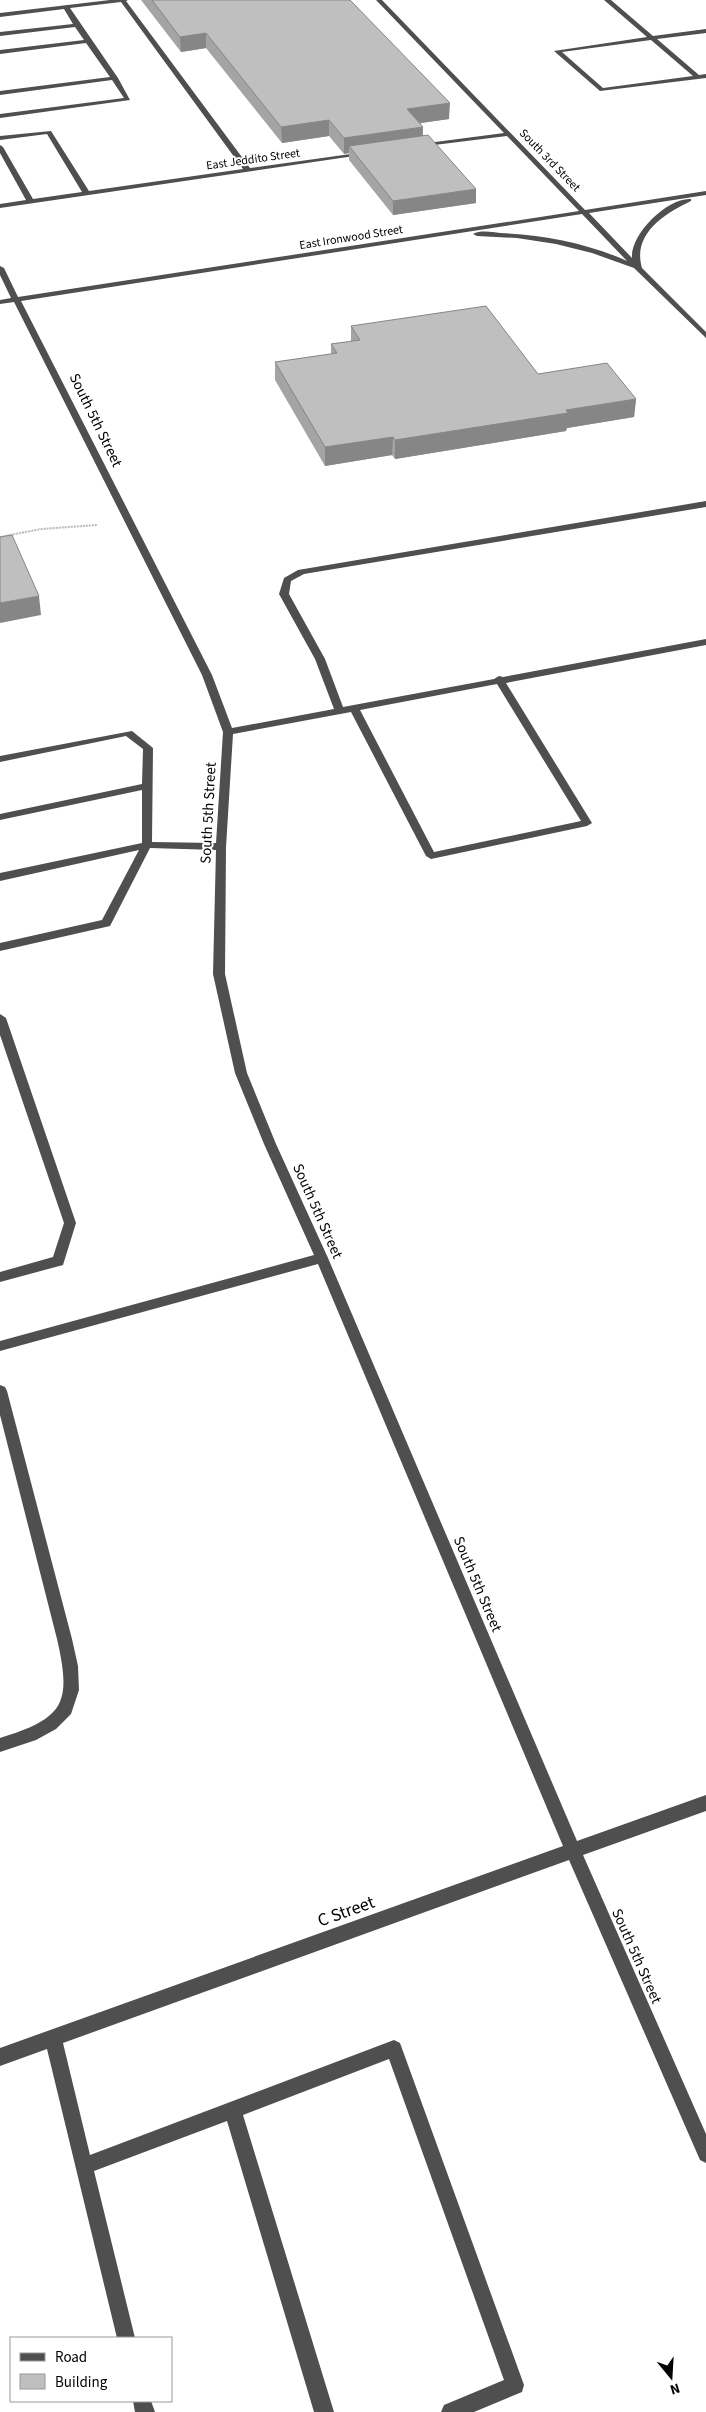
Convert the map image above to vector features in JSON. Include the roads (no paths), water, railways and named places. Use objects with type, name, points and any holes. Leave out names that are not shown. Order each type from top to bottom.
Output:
[{"type":"street","points":[[0,15],[124,0],[248,171]]},
{"type":"street","name":"South 3rd Street","points":[[379,0],[638,269],[706,336]]},
{"type":"street","points":[[607,0],[698,77]]},
{"type":"street","points":[[0,116],[128,99],[66,7]]},
{"type":"street","points":[[0,34],[78,25]]},
{"type":"street","points":[[706,31],[556,51],[602,90],[706,76]]},
{"type":"street","points":[[0,52],[89,41]]},
{"type":"street","points":[[0,93],[115,78]]},
{"type":"street","points":[[0,138],[49,132],[87,194]]},
{"type":"street","points":[[412,148],[509,134]]},
{"type":"street","points":[[0,147],[31,202]]},
{"type":"street","name":"East Jeddito Street","points":[[0,206],[374,153]]},
{"type":"street","points":[[638,269],[636,252],[638,242],[645,232],[664,213],[704,194]]},
{"type":"street","name":"East Ironwood Street","points":[[0,302],[704,194]]},
{"type":"street","points":[[439,234],[517,236],[564,242],[601,252],[638,269]]},
{"type":"street","name":"South 5th Street","points":[[0,268],[207,675],[228,732],[221,847],[219,974],[241,1073],[270,1144],[322,1258],[573,1850],[706,2154]]},
{"type":"street","points":[[340,711],[320,659],[284,594],[287,580],[301,572],[706,504]]},
{"type":"street","points":[[228,732],[354,709],[499,679],[706,642]]},
{"type":"street","points":[[354,709],[431,856],[588,824],[499,679]]},
{"type":"street","points":[[0,759],[128,733],[148,748],[147,845],[106,922],[0,947]]},
{"type":"street","points":[[0,817],[147,786]]},
{"type":"street","points":[[0,877],[147,845],[221,847]]},
{"type":"street","points":[[0,1018],[70,1223],[58,1261],[0,1277]]},
{"type":"street","points":[[0,1346],[322,1258]]},
{"type":"street","points":[[0,1391],[4,1424],[31,1503],[70,1661],[71,1699],[58,1721],[25,1737],[0,1745]]},
{"type":"street","name":"C Street","points":[[0,2057],[706,1803]]},
{"type":"street","points":[[53,2038],[126,2337]]},
{"type":"street","points":[[84,2166],[394,2049],[515,2385],[452,2412]]},
{"type":"street","points":[[233,2110],[324,2412]]}]
